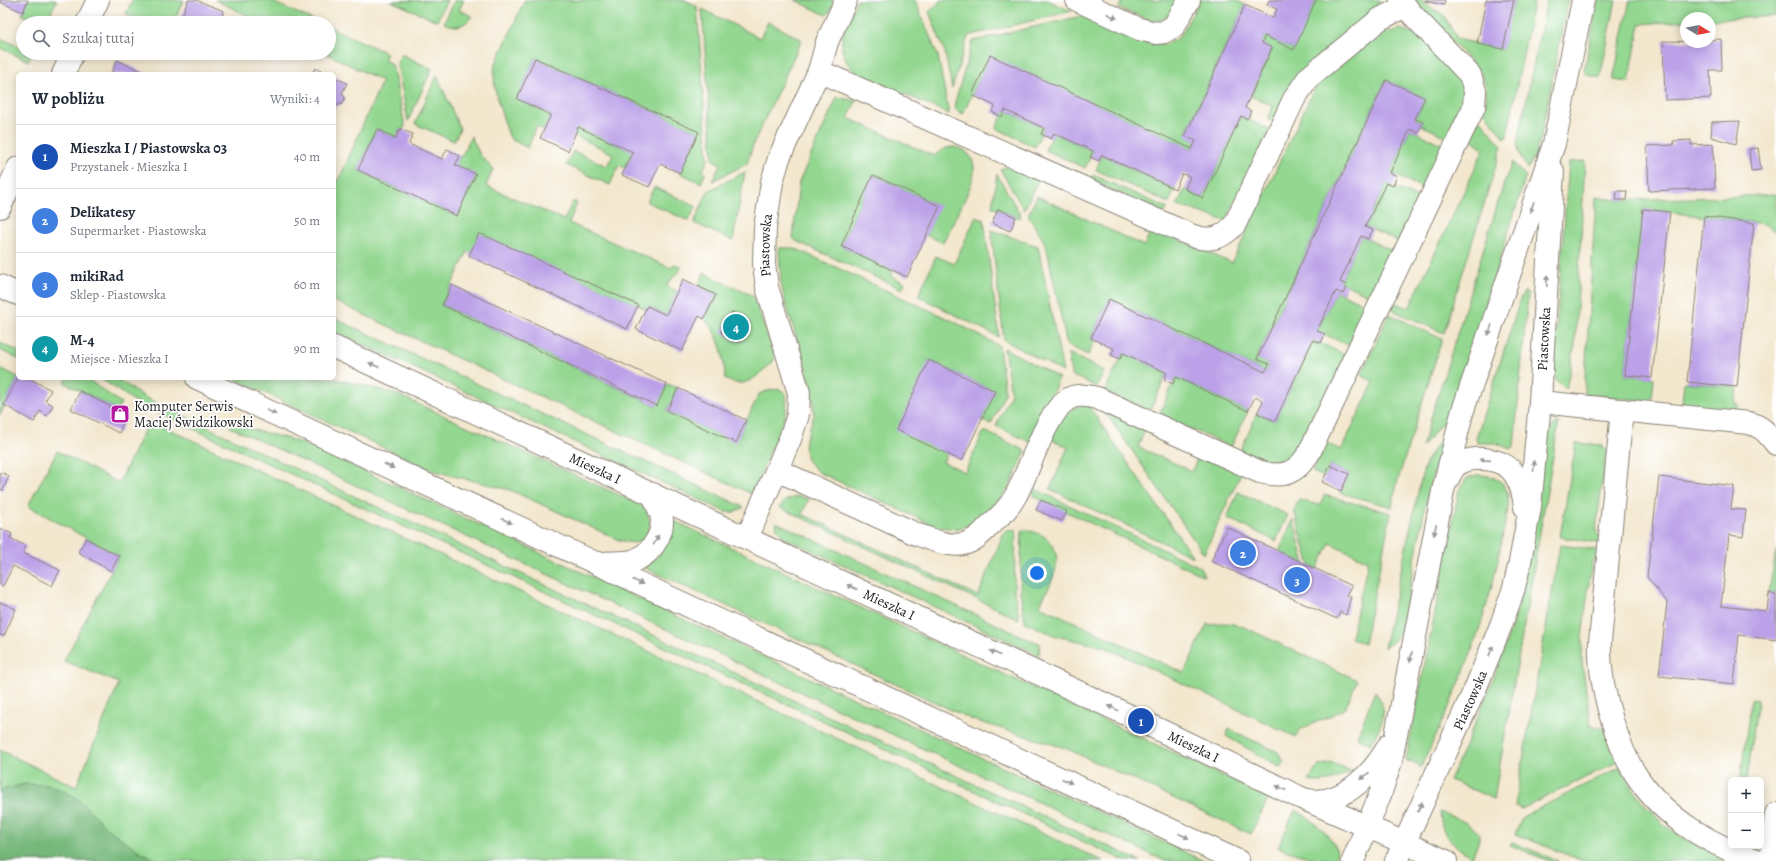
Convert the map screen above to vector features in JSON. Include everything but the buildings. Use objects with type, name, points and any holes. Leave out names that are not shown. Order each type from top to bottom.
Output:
[{"type":"street","points":[[90,16],[98,0]]},
{"type":"street","name":"Piastowska","points":[[747,538],[795,427],[799,404],[797,384],[767,287],[764,264],[765,228],[772,182],[779,158],[819,71],[827,42],[846,0]]},
{"type":"street","points":[[1076,0],[1140,29],[1156,33],[1164,32],[1174,26],[1189,0]]},
{"type":"street","name":"Piastowska","points":[[1353,861],[1368,827],[1385,782],[1391,761],[1443,491],[1467,397],[1554,144],[1583,0]]},
{"type":"street","points":[[777,470],[916,534],[932,540],[954,545],[969,542],[976,538],[1007,509],[1017,494],[1052,416],[1062,403],[1078,395],[1097,398],[1260,472],[1280,475],[1296,469],[1309,453],[1474,107],[1475,91],[1470,75],[1403,3],[1374,24],[1309,77],[1294,99],[1235,224],[1223,235],[1208,240],[1193,236],[819,71]]},
{"type":"street","points":[[64,72],[70,60]]},
{"type":"street","name":"Piastowska","points":[[1400,852],[1473,694],[1501,625],[1514,588],[1526,532],[1533,481],[1540,402],[1554,144]]},
{"type":"street","points":[[6,199],[16,173]]},
{"type":"street","points":[[0,286],[16,293]]},
{"type":"street","name":"Mieszka I","points":[[336,348],[1368,827],[1400,852],[1446,861]]},
{"type":"street","points":[[201,380],[1238,861]]},
{"type":"street","points":[[1540,402],[1754,424],[1758,425],[1768,433],[1776,444]]},
{"type":"street","points":[[1622,410],[1600,642],[1600,662],[1608,706],[1628,762],[1637,778],[1666,811],[1683,824],[1726,848],[1759,861]]},
{"type":"street","name":"Piastowska","points":[[1443,491],[1455,466],[1461,462],[1481,459],[1500,463],[1510,468],[1521,488],[1526,516],[1526,532]]},
{"type":"street","points":[[598,563],[631,561],[641,557],[652,547],[657,540],[662,524],[661,515],[653,494]]},
{"type":"street","name":"Piastowska","points":[[1307,799],[1324,801],[1358,783],[1374,768],[1396,733]]},
{"type":"street","points":[[1770,861],[1776,814]]},
{"type":"green space","points":[[28,0],[57,0],[49,16],[22,15]]},
{"type":"green space","points":[[132,0],[184,0],[176,16],[130,16],[126,14]]},
{"type":"green space","points":[[215,0],[268,0],[304,16],[248,16]]},
{"type":"green space","points":[[435,0],[439,2],[440,0],[447,0],[437,21],[391,1]]},
{"type":"green space","points":[[455,0],[464,0],[459,10],[472,16],[460,26],[452,26],[444,23]]},
{"type":"green space","points":[[525,0],[685,0],[697,6],[708,160],[703,170],[705,174],[701,183],[680,173],[699,132],[535,58],[517,99],[551,115],[544,130],[536,127],[528,148],[512,140],[509,136],[500,110],[494,74],[495,65]]},
{"type":"green space","points":[[795,0],[835,0],[829,13],[826,15]]},
{"type":"green space","points":[[857,0],[915,0],[938,56],[949,114],[855,72],[847,63],[843,54],[842,37]]},
{"type":"green space","points":[[941,0],[1047,0],[1072,11],[968,36],[952,89],[945,52],[929,12]]},
{"type":"green space","points":[[1123,0],[1178,0],[1171,12],[1165,18],[1152,21],[1119,8]]},
{"type":"green space","points":[[1200,0],[1235,0],[1245,5],[1185,135],[1196,141],[1192,149],[990,56],[963,114],[956,110],[955,102],[973,41],[1082,16],[1138,41],[1151,44],[1165,44],[1177,39],[1182,33]]},
{"type":"green space","points":[[1316,0],[1380,0],[1376,9],[1314,60],[1274,122],[1268,119],[1273,106],[1251,96],[1272,49],[1262,43],[1265,36],[1293,49]]},
{"type":"green space","points":[[1414,0],[1423,0],[1423,3],[1444,15],[1457,39],[1502,49],[1514,0],[1534,0],[1507,136],[1505,139],[1484,111],[1486,91],[1480,72]]},
{"type":"green space","points":[[1547,0],[1568,0],[1541,137],[1534,159],[1532,159],[1528,169],[1521,158],[1517,145]]},
{"type":"green space","points":[[1598,0],[1616,0],[1600,78],[1587,75],[1584,71]]},
{"type":"green space","points":[[1630,0],[1776,0],[1776,16],[1716,20],[1716,12],[1680,12],[1680,21],[1640,24],[1629,82],[1613,80]]},
{"type":"green space","points":[[702,9],[760,38],[768,22],[801,39],[801,42],[754,142],[747,164],[712,181],[721,164],[713,160]]},
{"type":"green space","points":[[1400,29],[1419,35],[1462,80],[1467,99],[1449,138],[1421,125],[1422,122],[1415,119],[1425,98],[1386,80],[1257,358],[1269,364],[1265,372],[1109,299],[1091,338],[1095,340],[1088,355],[1067,345],[1046,245],[1028,215],[1037,196],[1144,246],[1152,228],[1232,263],[1314,89],[1327,75],[1378,35]]},
{"type":"green space","points":[[336,30],[387,53],[384,60],[392,64],[405,126],[403,130],[400,129],[396,138],[377,129],[358,170],[457,216],[476,175],[455,165],[460,156],[462,156],[471,136],[480,155],[493,169],[486,186],[564,220],[573,201],[577,203],[569,223],[671,268],[674,264],[682,267],[666,286],[677,291],[666,315],[648,306],[646,309],[479,234],[471,253],[468,251],[442,305],[656,406],[667,384],[678,388],[667,411],[736,442],[759,394],[768,391],[780,390],[786,395],[787,400],[785,416],[752,494],[336,302],[336,182],[338,182],[382,81],[336,58]]},
{"type":"green space","points":[[0,38],[16,45],[16,55],[0,48]]},
{"type":"green space","points":[[401,54],[432,69],[408,121],[397,63]]},
{"type":"green space","points":[[437,75],[460,129],[454,141],[415,124]]},
{"type":"green space","points":[[837,97],[856,101],[848,118],[934,156],[945,149],[955,147],[963,149],[971,157],[974,168],[972,179],[961,208],[943,243],[926,235],[939,206],[873,175],[841,246],[893,270],[891,276],[905,283],[902,289],[796,241],[793,238],[799,182]]},
{"type":"green space","points":[[1005,110],[1044,128],[1035,147],[996,128]]},
{"type":"green space","points":[[1241,116],[1270,130],[1226,221],[1177,205],[1185,189],[1203,198]]},
{"type":"green space","points":[[1480,119],[1502,146],[1444,333],[1390,309],[1393,302],[1409,308],[1484,149],[1470,138]]},
{"type":"green space","points":[[578,127],[633,152],[625,168],[619,165],[610,185],[566,165],[573,151],[607,166],[613,154],[574,135]]},
{"type":"green space","points":[[1410,129],[1445,146],[1425,189],[1390,173]]},
{"type":"green space","points":[[1054,133],[1093,151],[1085,168],[1045,150]]},
{"type":"green space","points":[[1102,155],[1175,189],[1169,203],[1096,170]]},
{"type":"green space","points":[[1585,161],[1575,345],[1566,389],[1555,379],[1553,372],[1569,162]]},
{"type":"green space","points":[[1513,162],[1526,176],[1452,411],[1422,447],[1505,180]]},
{"type":"green space","points":[[1012,165],[1040,176],[1024,210],[1000,169]]},
{"type":"green space","points":[[745,172],[733,241],[694,223],[708,191]]},
{"type":"green space","points":[[997,174],[1021,216],[1020,218],[992,207]]},
{"type":"green space","points":[[1093,175],[1167,208],[1165,213],[1091,180]]},
{"type":"green space","points":[[1386,183],[1420,199],[1400,242],[1365,227]]},
{"type":"green space","points":[[654,187],[696,206],[689,221],[647,202]]},
{"type":"green space","points":[[1776,194],[1776,232],[1764,224],[1643,209],[1625,375],[1654,378],[1652,397],[1649,401],[1584,394],[1596,197],[1616,200]]},
{"type":"green space","points":[[976,217],[984,220],[999,337],[918,296],[936,256],[954,264]]},
{"type":"green space","points":[[991,230],[1038,246],[1063,372],[1004,340]]},
{"type":"green space","points":[[1361,236],[1395,252],[1373,297],[1340,282]]},
{"type":"green space","points":[[779,248],[794,248],[953,321],[999,346],[1005,393],[991,424],[981,420],[994,391],[929,360],[947,453],[943,462],[965,472],[984,431],[1026,451],[1008,489],[977,523],[955,529],[935,526],[818,472],[807,460],[804,445],[814,415],[812,387],[784,298],[781,283]]},
{"type":"green space","points":[[704,273],[753,296],[775,358],[772,363],[751,380],[739,383],[725,379],[724,362],[718,339],[704,319],[716,295],[698,286]]},
{"type":"green space","points":[[1336,291],[1369,306],[1350,346],[1317,331]]},
{"type":"green space","points":[[1525,291],[1528,294],[1514,446],[1510,449],[1496,443],[1477,443],[1476,438],[1521,297]]},
{"type":"green space","points":[[1389,314],[1442,339],[1397,483],[1392,507],[1340,493],[1349,474],[1330,465],[1324,477],[1312,472],[1326,443],[1341,450],[1374,382],[1361,375]]},
{"type":"green space","points":[[336,319],[744,507],[734,512],[726,512],[336,332]]},
{"type":"green space","points":[[1313,340],[1346,355],[1301,446],[1286,458],[1272,461],[1258,458],[1240,451],[1257,413],[1275,421]]},
{"type":"green space","points":[[0,343],[16,350],[16,358],[0,350]]},
{"type":"green space","points":[[1004,348],[1059,378],[1030,442],[996,426],[1011,394]]},
{"type":"green space","points":[[1068,353],[1104,371],[1097,387],[1071,375]]},
{"type":"green space","points":[[1123,353],[1167,373],[1150,411],[1105,391]]},
{"type":"green space","points":[[0,368],[16,376],[17,380],[0,415]]},
{"type":"green space","points":[[1176,377],[1248,411],[1231,447],[1159,415]]},
{"type":"green space","points":[[336,379],[394,393],[641,505],[645,509],[649,519],[649,530],[643,539],[636,543],[619,540],[510,490],[434,471],[237,380]]},
{"type":"green space","points":[[66,380],[89,380],[121,403],[117,410],[65,383]]},
{"type":"green space","points":[[103,380],[119,380],[146,398],[328,484],[1140,861],[1125,861],[133,400]]},
{"type":"green space","points":[[1684,382],[1737,387],[1735,404],[1738,404],[1737,410],[1732,412],[1685,406],[1682,403]]},
{"type":"green space","points":[[1088,405],[1193,557],[1050,489],[1068,447],[1051,439],[1060,419],[1072,408]]},
{"type":"green space","points":[[1105,412],[1145,430],[1138,447],[1192,471],[1199,454],[1241,473],[1204,554]]},
{"type":"green space","points":[[149,420],[1103,861],[0,861],[0,750],[76,787],[119,683],[64,661],[119,556],[28,506],[57,451],[119,483]]},
{"type":"green space","points":[[1559,422],[1494,799],[1450,780],[1487,695],[1518,607],[1547,436],[1552,427]]},
{"type":"green space","points":[[232,423],[312,447],[1204,861],[1165,861],[230,427]]},
{"type":"green space","points":[[1443,439],[1426,501],[1402,628],[1395,640],[1384,648],[1421,479],[1429,457],[1434,448]]},
{"type":"green space","points":[[1576,443],[1602,445],[1606,452],[1596,531],[1605,544],[1560,537]]},
{"type":"green space","points":[[1478,475],[1494,478],[1504,485],[1508,494],[1506,517],[1494,578],[1484,616],[1468,660],[1441,725],[1421,767],[1406,760],[1459,490],[1467,478]]},
{"type":"green space","points":[[1035,489],[1200,567],[1204,576],[1041,500],[1033,495]]},
{"type":"green space","points":[[1238,492],[1288,515],[1276,541],[1227,518]]},
{"type":"green space","points":[[1324,495],[1391,513],[1364,644],[1351,638],[1368,561],[1330,543],[1317,569],[1310,566],[1294,510],[1299,500],[1320,505]]},
{"type":"green space","points":[[797,496],[809,499],[802,514],[978,596],[1004,532],[1016,529],[1014,589],[1019,619],[779,507],[785,501]]},
{"type":"green space","points":[[1293,519],[1305,564],[1279,552]]},
{"type":"green space","points":[[672,520],[1269,797],[1251,834],[1065,748],[973,720],[645,568],[652,563],[663,547]]},
{"type":"green space","points":[[776,522],[1030,640],[1040,643],[1039,655],[785,538],[777,529]]},
{"type":"green space","points":[[1022,530],[1031,531],[1046,538],[1055,550],[1056,566],[1054,575],[1040,606],[1184,673],[1207,624],[1211,625],[1224,623],[1246,628],[1357,680],[1345,709],[1299,730],[1296,737],[1105,647],[1056,636],[1025,622],[1020,591]]},
{"type":"green space","points":[[1560,545],[1604,551],[1592,561],[1582,637],[1582,662],[1591,725],[1604,729],[1617,762],[1522,809],[1515,806]]},
{"type":"green space","points":[[1776,550],[1776,594],[1769,593]]},
{"type":"green space","points":[[1375,691],[1380,698],[1383,718],[1371,744],[1357,737]]},
{"type":"green space","points":[[1751,699],[1758,700],[1747,777],[1740,777]]},
{"type":"green space","points":[[1229,729],[1278,752],[1284,762],[1281,768],[1226,736]]},
{"type":"green space","points":[[1332,763],[1351,771],[1341,777],[1325,782],[1308,781],[1318,766]]},
{"type":"green space","points":[[1620,767],[1645,804],[1660,821],[1690,842],[1730,861],[1583,861],[1515,834],[1522,817]]},
{"type":"green space","points":[[25,784],[50,785],[76,797],[107,828],[139,851],[159,861],[0,861],[0,790]]},
{"type":"green space","points":[[1295,810],[1316,824],[1330,838],[1337,853],[1335,859],[1313,858],[1278,847]]},
{"type":"green space","points":[[1440,812],[1464,822],[1476,830],[1479,834],[1478,844],[1472,857],[1453,844],[1445,834]]},
{"type":"green space","points":[[1512,842],[1558,861],[1549,861],[1510,845]]},
{"type":"place","name":"M-4","points":[[736,327]]},
{"type":"place","name":"Komputer Serwis Maciej Świdzikowski","points":[[120,414]]},
{"type":"place","name":"Delikatesy","points":[[1243,553]]},
{"type":"place","name":"mikiRad","points":[[1297,580]]},
{"type":"place","name":"Mieszka I / Piastowska 03","points":[[1141,721]]}]
